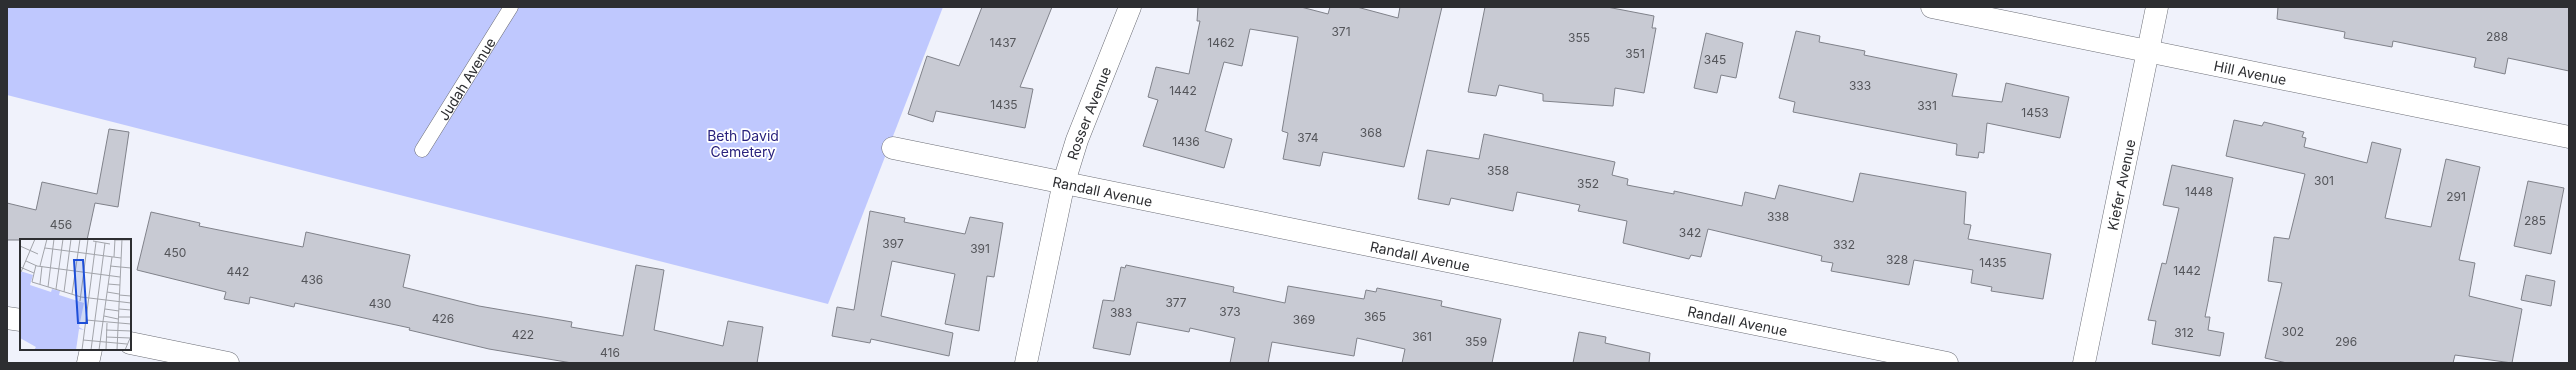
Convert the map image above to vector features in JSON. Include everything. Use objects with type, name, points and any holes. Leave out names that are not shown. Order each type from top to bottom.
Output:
[{"type":"street","name":"Rosser Avenue","points":[[1026,363],[1064,182],[1077,140],[1130,7]]},
{"type":"street","name":"Hill Avenue","points":[[1932,7],[2569,137]]},
{"type":"street","name":"Kiefer Avenue","points":[[2084,363],[2157,7]]},
{"type":"street","name":"Randall Avenue","points":[[893,148],[1947,363]]},
{"type":"street","points":[[7,318],[20,320]]},
{"type":"street","points":[[131,343],[228,363]]},
{"type":"street","points":[[88,363],[91,350]]},
{"type":"lane","name":"Judah Avenue","points":[[422,150],[511,7]]},
{"type":"green space","name":"Beth David Cemetery","points":[[7,7],[943,7],[828,304],[7,95]]},
{"type":"building","points":[[982,7],[1052,7],[1020,87],[1033,89],[1025,128],[936,111],[933,122],[908,114],[927,56],[959,66]]},
{"type":"building","points":[[1198,7],[1301,7],[1328,14],[1330,7],[1357,7],[1398,18],[1400,7],[1442,7],[1404,167],[1323,152],[1320,166],[1283,159],[1288,133],[1282,131],[1298,37],[1250,29],[1242,66],[1224,62],[1205,131],[1232,139],[1224,168],[1143,146],[1158,100],[1148,97],[1156,67],[1189,74],[1200,21],[1197,21]]},
{"type":"building","points":[[1485,7],[1607,7],[1654,16],[1652,28],[1656,28],[1644,93],[1615,88],[1613,106],[1543,101],[1543,94],[1499,85],[1496,96],[1468,92]]},
{"type":"building","points":[[2278,7],[2569,7],[2569,71],[2508,58],[2505,74],[2474,67],[2476,58],[2393,41],[2392,47],[2344,38],[2345,32],[2277,19]]},
{"type":"building","points":[[1796,31],[1820,36],[1819,42],[1865,51],[1864,55],[1957,74],[1952,96],[2002,102],[2006,83],[2069,97],[2060,138],[1987,123],[1984,153],[1979,152],[1978,158],[1956,155],[1957,144],[1793,112],[1795,102],[1779,98]]},
{"type":"building","points":[[1706,33],[1743,43],[1736,78],[1721,75],[1717,93],[1694,88]]},
{"type":"building","points":[[2234,120],[2262,126],[2264,122],[2304,132],[2302,137],[2306,138],[2304,147],[2367,163],[2372,142],[2401,149],[2385,218],[2431,227],[2446,159],[2480,167],[2459,260],[2475,263],[2469,296],[2522,309],[2512,363],[2455,355],[2453,363],[2287,363],[2265,358],[2282,283],[2268,281],[2274,237],[2289,239],[2305,174],[2226,156]]},
{"type":"building","points":[[109,129],[129,132],[118,207],[95,203],[87,239],[7,240],[7,203],[36,210],[42,182],[97,194]]},
{"type":"building","points":[[1484,134],[1615,162],[1612,175],[1628,179],[1627,185],[1674,194],[1674,191],[1742,206],[1745,192],[1775,199],[1779,185],[1853,202],[1860,173],[1966,192],[1964,224],[1971,225],[1968,239],[2051,254],[2043,299],[1991,291],[1992,287],[1971,283],[1973,270],[1914,260],[1909,285],[1831,271],[1833,263],[1821,261],[1822,256],[1708,229],[1701,257],[1691,255],[1689,259],[1623,243],[1627,221],[1578,211],[1580,205],[1517,192],[1513,211],[1451,198],[1449,205],[1418,199],[1427,150],[1479,159]]},
{"type":"building","points":[[2172,165],[2233,178],[2205,317],[2210,317],[2208,330],[2224,333],[2220,356],[2152,344],[2156,321],[2148,320],[2162,263],[2166,264],[2179,208],[2163,205]]},
{"type":"building","points":[[2528,181],[2564,188],[2551,254],[2514,246]]},
{"type":"building","points":[[870,211],[905,218],[904,222],[965,234],[970,217],[1003,223],[994,277],[987,276],[979,331],[945,324],[955,274],[892,261],[881,316],[953,333],[949,356],[871,339],[870,343],[832,336],[837,307],[854,310]]},
{"type":"building","points":[[151,212],[200,223],[199,226],[303,247],[306,232],[410,255],[403,287],[479,306],[572,322],[571,327],[623,336],[636,265],[664,270],[654,330],[723,346],[728,321],[763,327],[757,363],[572,363],[489,349],[409,330],[410,328],[295,303],[294,307],[250,297],[249,304],[224,299],[226,292],[137,270]]},
{"type":"building","points":[[1126,265],[1234,287],[1233,292],[1285,303],[1288,286],[1364,299],[1366,290],[1376,292],[1377,288],[1442,301],[1441,306],[1501,319],[1492,363],[1402,363],[1405,349],[1357,338],[1354,356],[1272,342],[1268,363],[1230,363],[1235,338],[1190,328],[1189,332],[1137,322],[1130,355],[1093,348],[1103,300],[1114,301],[1121,267],[1125,268]]},
{"type":"building","points":[[2526,275],[2555,281],[2551,306],[2521,300]]},
{"type":"building","points":[[1579,332],[1606,337],[1605,343],[1650,353],[1649,363],[1573,363]]}]
